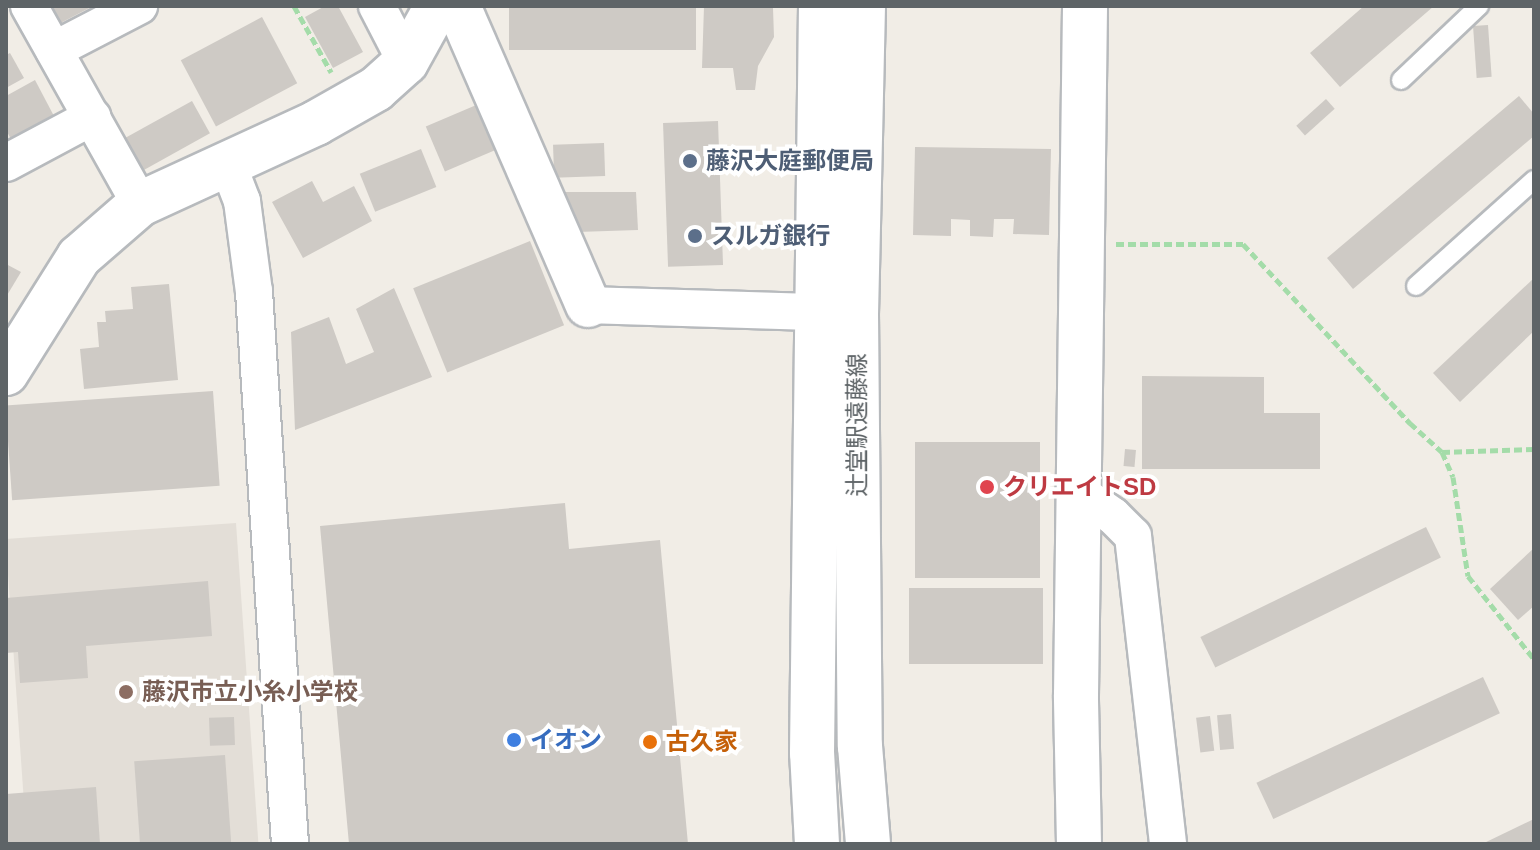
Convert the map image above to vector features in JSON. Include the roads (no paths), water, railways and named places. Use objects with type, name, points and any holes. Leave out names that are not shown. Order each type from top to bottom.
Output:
[{"type":"street","points":[[29,6],[140,204]]},
{"type":"street","points":[[54,50],[139,6]]},
{"type":"street","points":[[377,6],[406,62]]},
{"type":"street","points":[[6,373],[79,257],[140,204],[316,123],[376,89],[406,62],[437,6]]},
{"type":"street","points":[[458,6],[588,305],[837,312]]},
{"type":"street","name":"辻堂駅遠藤線","points":[[821,6],[860,746],[868,844]]},
{"type":"street","name":"辻堂駅遠藤線","points":[[817,844],[812,793],[837,312],[863,6]]},
{"type":"street","points":[[1079,844],[1076,695],[1085,6]]},
{"type":"street","points":[[6,163],[92,117]]},
{"type":"street","points":[[227,162],[242,201],[254,292],[290,844]]},
{"type":"street","points":[[1080,493],[1113,516],[1133,536],[1168,844]]},
{"type":"lane","points":[[1401,80],[1479,6]]},
{"type":"lane","points":[[1416,286],[1534,180]]},
{"type":"place","name":"藤沢大庭郵便局","points":[[690,161]]},
{"type":"place","name":"スルガ銀行","points":[[695,236]]},
{"type":"place","name":"クリエイトSD","points":[[987,487]]},
{"type":"place","name":"藤沢市立小糸小学校","points":[[126,692]]},
{"type":"place","name":"イオン","points":[[514,740]]},
{"type":"place","name":"古久家","points":[[650,742]]}]
